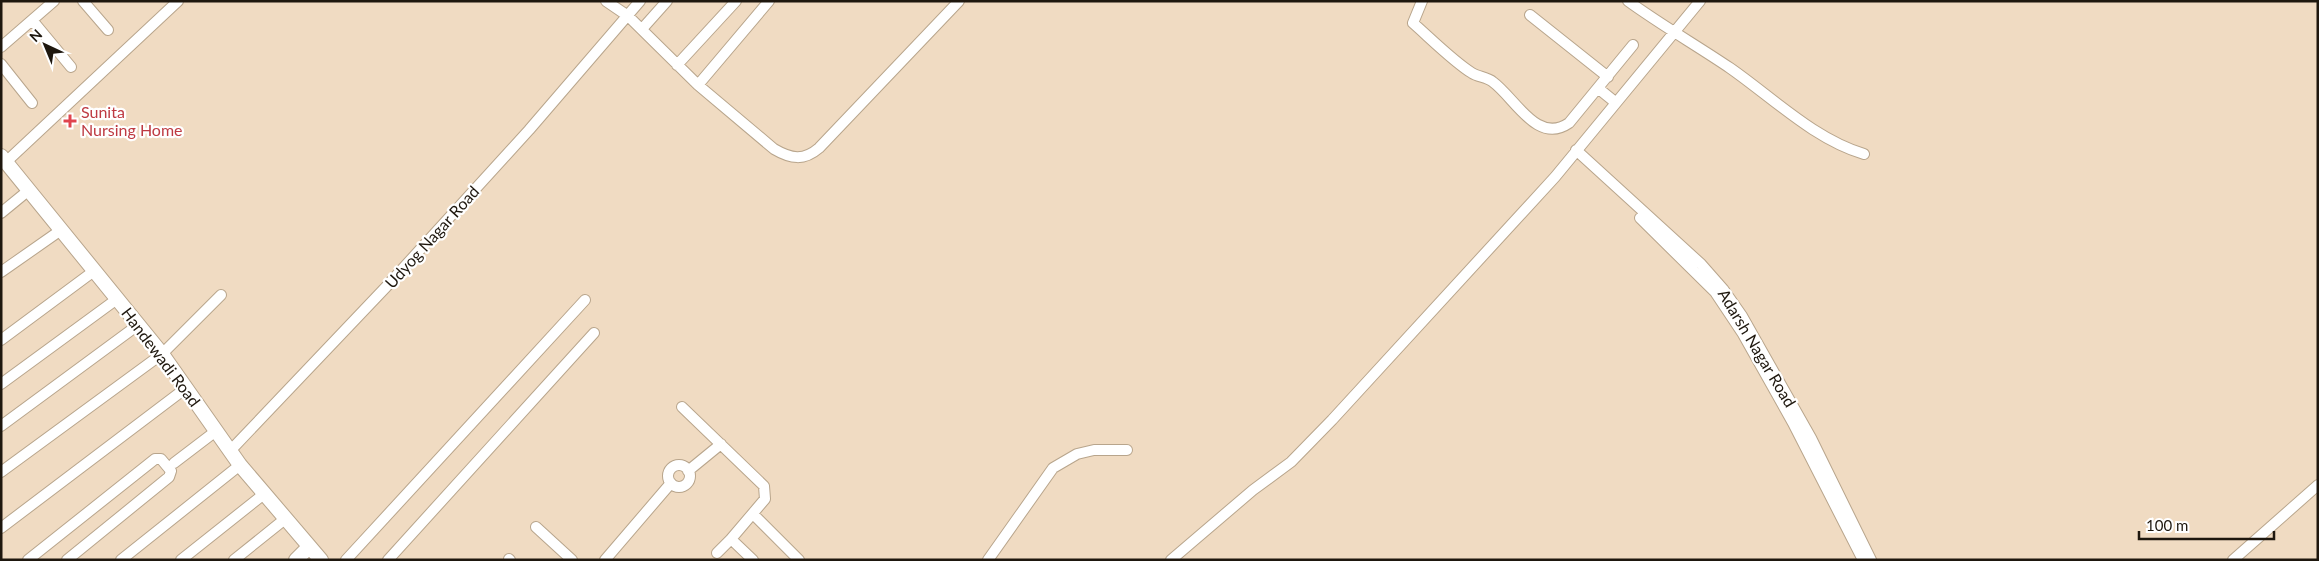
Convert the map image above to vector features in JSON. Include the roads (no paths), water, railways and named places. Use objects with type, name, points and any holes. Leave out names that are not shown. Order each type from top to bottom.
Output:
[{"type":"main road","name":"Handewadi Road","points":[[3,158],[162,354],[240,465],[321,560]]},
{"type":"main road","points":[[296,560],[309,547]]},
{"type":"street","points":[[1,47],[54,1]]},
{"type":"street","points":[[84,1],[108,30]]},
{"type":"street","points":[[606,1],[628,16],[698,85],[774,149],[785,156],[803,158],[811,155],[819,148],[959,1]]},
{"type":"street","name":"Udyog Nagar Road","points":[[230,451],[392,280],[529,130],[640,1]]},
{"type":"street","points":[[642,29],[668,1]]},
{"type":"street","points":[[678,65],[736,1]]},
{"type":"street","points":[[698,85],[769,1]]},
{"type":"street","points":[[1422,1],[1412,23],[1472,73],[1493,81],[1523,114],[1552,130],[1560,129],[1570,123],[1633,45]]},
{"type":"street","points":[[1628,1],[1674,34],[1728,68],[1823,136],[1845,148],[1864,154]]},
{"type":"street","points":[[1171,560],[1254,490],[1291,462],[1555,177],[1615,102],[1674,34],[1696,2]]},
{"type":"street","points":[[3,158],[172,3]]},
{"type":"street","points":[[1530,15],[1608,77]]},
{"type":"street","points":[[32,20],[71,67]]},
{"type":"street","points":[[1,64],[32,103]]},
{"type":"street","points":[[1599,89],[1615,102]]},
{"type":"street","name":"Adarsh Nagar Road","points":[[1574,153],[1715,292],[1743,334],[1793,423],[1863,560]]},
{"type":"street","name":"Adarsh Nagar Road","points":[[1574,153],[1700,264],[1723,290],[1742,316],[1811,438],[1871,560]]},
{"type":"street","points":[[1,213],[29,190]]},
{"type":"street","points":[[1,272],[61,230]]},
{"type":"street","points":[[1,340],[94,271]]},
{"type":"street","points":[[1,472],[162,354],[221,295]]},
{"type":"street","points":[[1,384],[117,299]]},
{"type":"street","points":[[346,560],[585,300]]},
{"type":"street","points":[[1,426],[138,325]]},
{"type":"street","points":[[388,560],[594,333]]},
{"type":"street","points":[[1,528],[186,388]]},
{"type":"street","points":[[682,407],[764,486],[765,500],[718,553]]},
{"type":"street","points":[[174,463],[216,432]]},
{"type":"street","points":[[688,471],[721,444]]},
{"type":"street","points":[[988,560],[1053,468],[1077,454],[1094,450],[1127,450]]},
{"type":"street","points":[[28,560],[155,458],[161,459],[171,471],[169,477],[67,560]]},
{"type":"street","points":[[121,560],[240,465]]},
{"type":"street","points":[[680,465],[688,471],[689,478],[686,484],[679,487],[671,483],[668,476],[673,467],[680,465]]},
{"type":"street","points":[[605,560],[671,483]]},
{"type":"street","points":[[2233,560],[2318,485]]},
{"type":"street","points":[[181,560],[264,494]]},
{"type":"street","points":[[753,514],[799,560]]},
{"type":"street","points":[[234,560],[285,519]]},
{"type":"street","points":[[536,527],[572,560]]},
{"type":"street","points":[[731,539],[753,560]]},
{"type":"place","name":"Sunita Nursing Home","points":[[70,121]]}]
